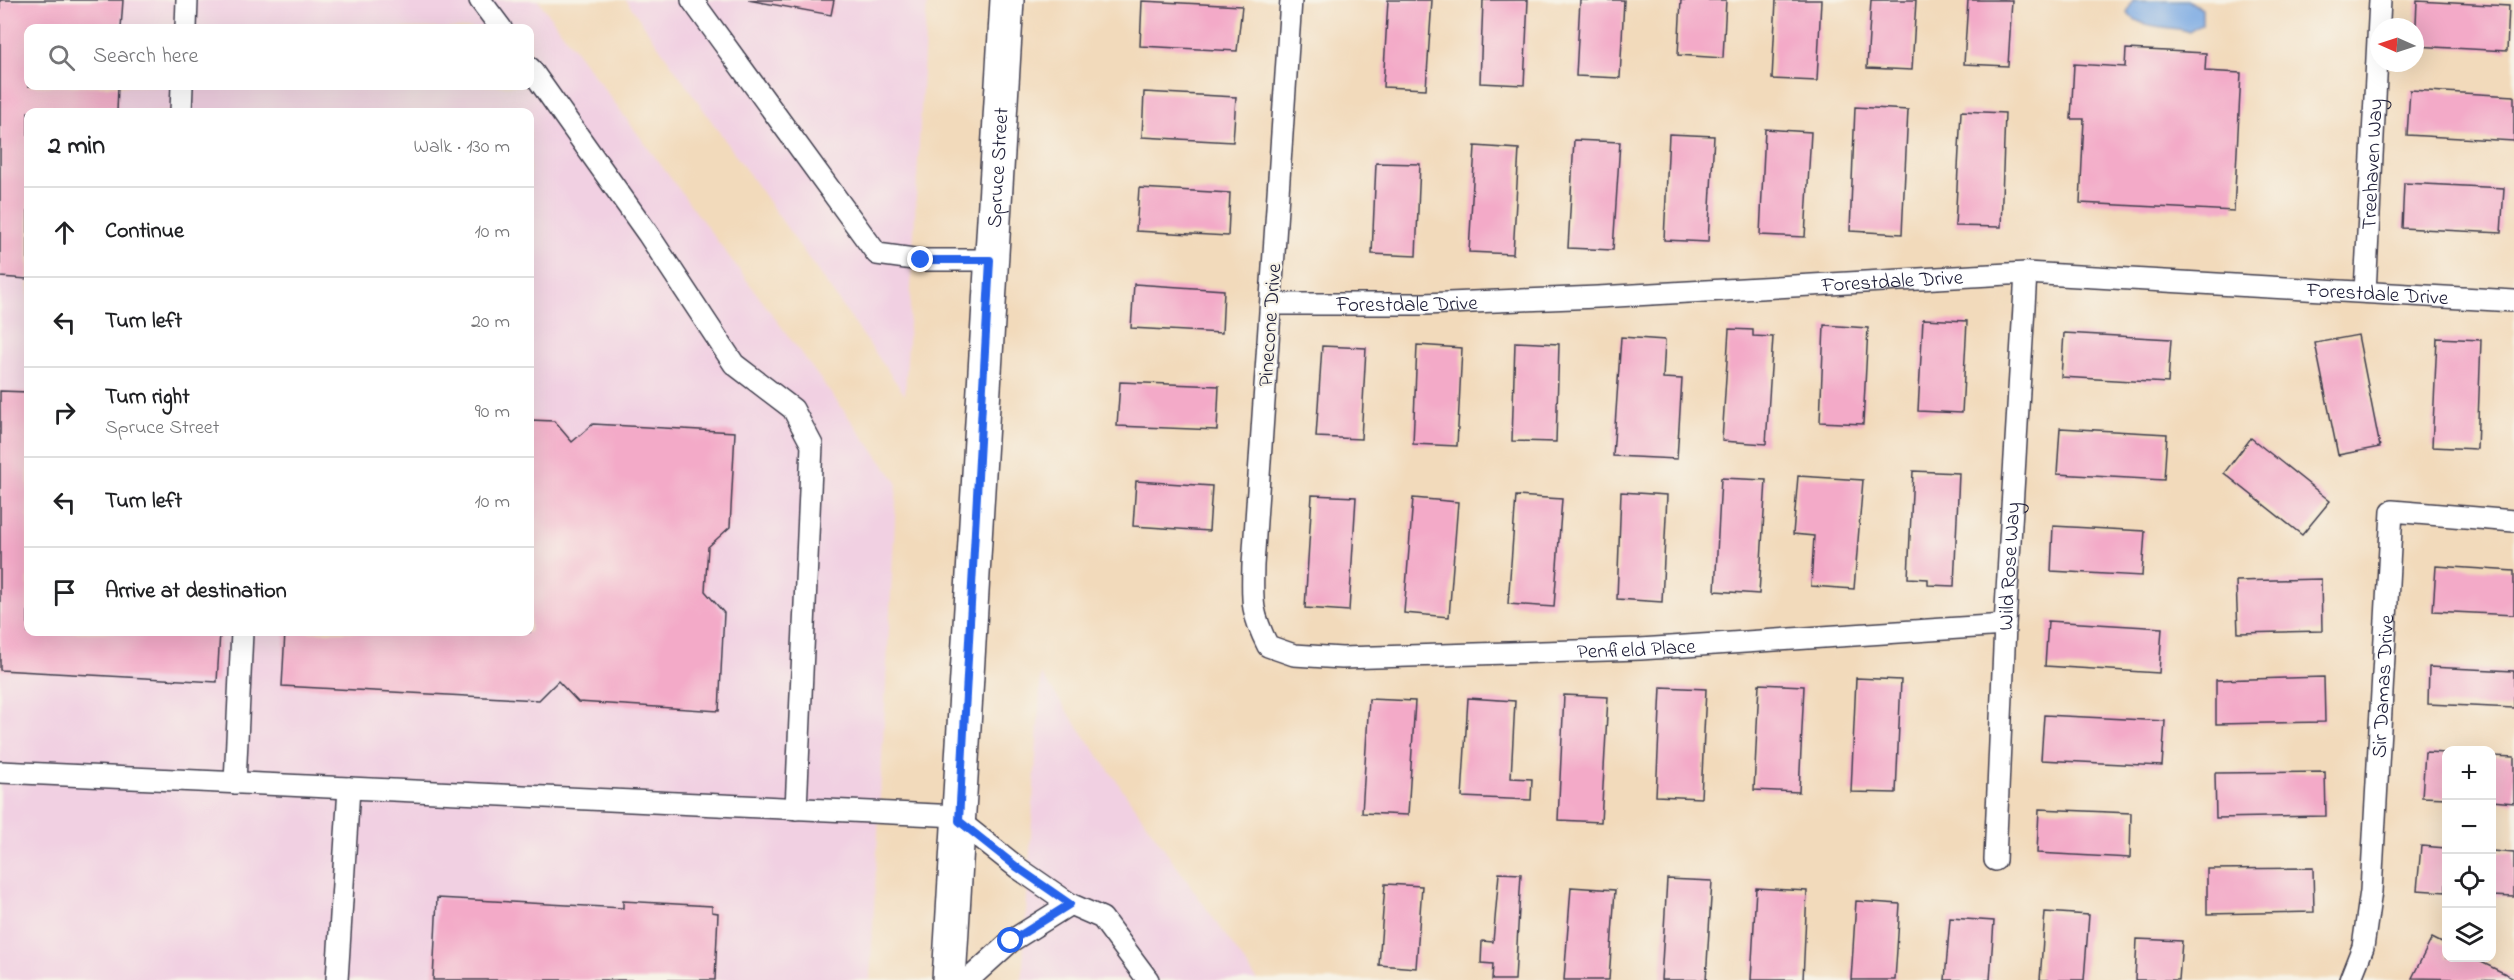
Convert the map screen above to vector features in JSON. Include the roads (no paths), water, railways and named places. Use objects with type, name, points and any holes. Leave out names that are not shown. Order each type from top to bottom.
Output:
[{"type":"main road","name":"Spruce Street","points":[[950,980],[990,260],[1007,0]]},
{"type":"lane","points":[[186,24],[187,0]]},
{"type":"lane","points":[[480,0],[498,24]]},
{"type":"lane","points":[[692,0],[877,254],[921,260],[990,260]]},
{"type":"lane","name":"Pinecone Drive","points":[[1268,646],[1252,604],[1291,0]]},
{"type":"lane","name":"Treehaven Way","points":[[2365,292],[2380,0]]},
{"type":"lane","points":[[534,74],[648,234],[734,364],[793,409],[812,445],[796,808]]},
{"type":"lane","points":[[181,108],[182,90]]},
{"type":"lane","name":"Forestdale Drive","points":[[1271,304],[1447,304],[2026,273],[2514,301]]},
{"type":"lane","name":"Wild Rose Way","points":[[1995,860],[2005,625],[2026,273]]},
{"type":"lane","name":"Sir Damas Drive","points":[[2350,980],[2363,947],[2371,891],[2392,511],[2514,521]]},
{"type":"lane","name":"Penfield Place","points":[[1268,646],[1294,655],[1342,658],[1640,649],[2005,625]]},
{"type":"lane","points":[[235,783],[242,636]]},
{"type":"lane","points":[[0,772],[796,808],[959,819],[1018,868],[1070,904],[1102,918],[1148,980]]},
{"type":"lane","points":[[337,980],[349,789]]},
{"type":"lane","points":[[968,980],[1011,941],[1070,904]]},
{"type":"water","points":[[2133,0],[2188,0],[2202,9],[2202,24],[2189,32],[2148,25],[2127,13]]}]
